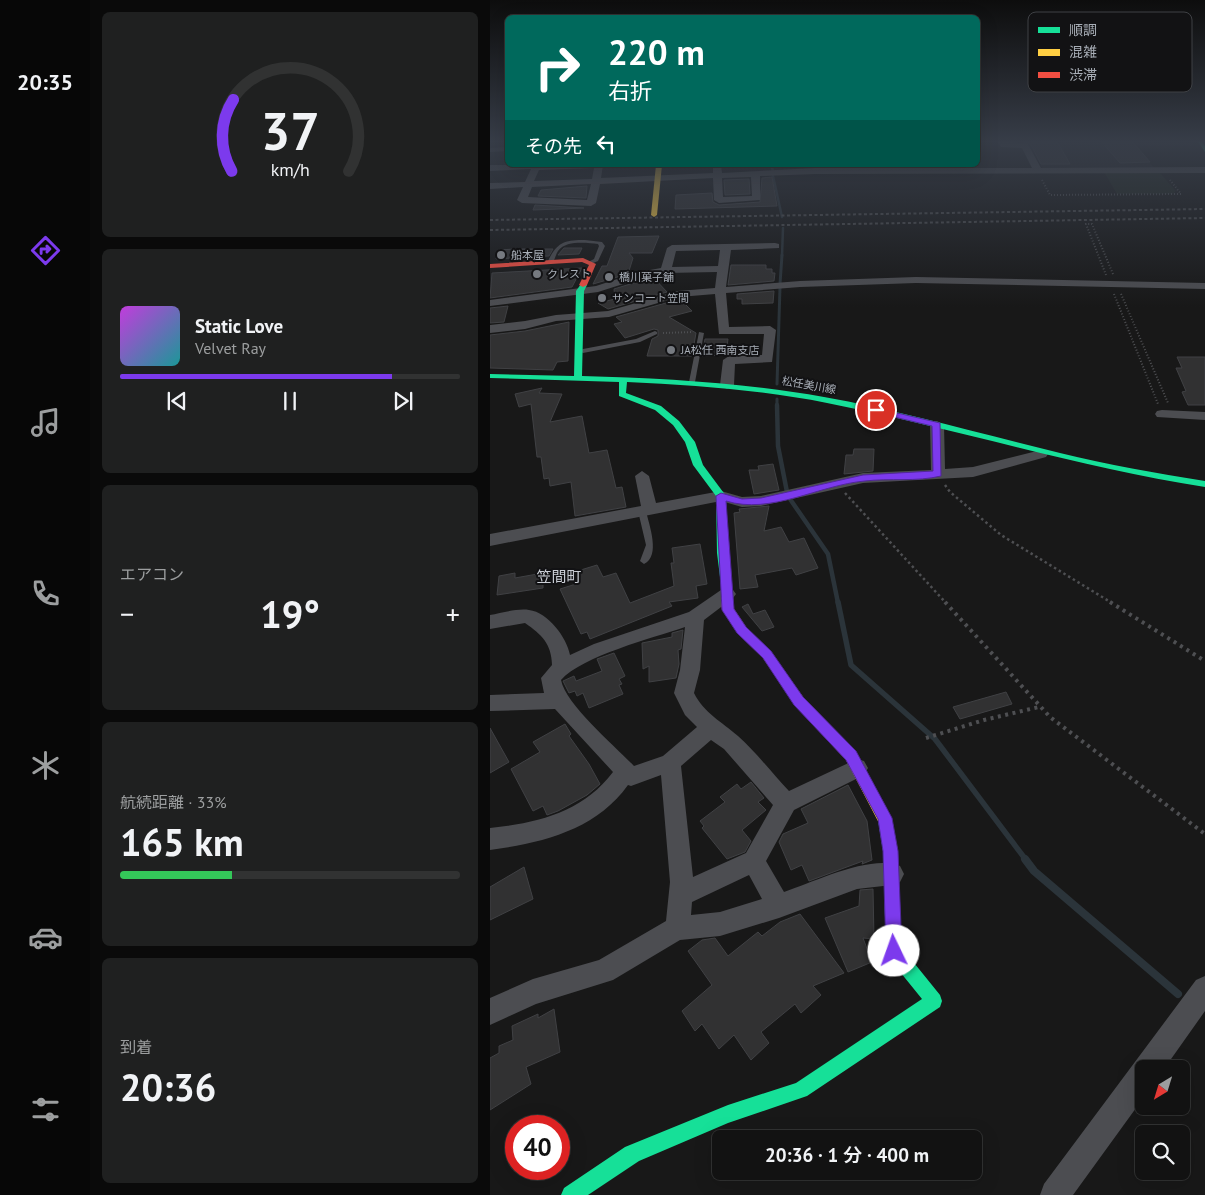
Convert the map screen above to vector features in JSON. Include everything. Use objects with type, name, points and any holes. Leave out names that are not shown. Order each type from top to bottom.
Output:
[{"type":"street","points":[[524,196],[522,200],[591,204],[593,196]]},
{"type":"street","points":[[654,215],[656,196]]},
{"type":"street","points":[[719,196],[720,202],[758,198],[758,196]]},
{"type":"street","points":[[666,270],[672,248],[775,246]]},
{"type":"street","points":[[726,247],[720,290],[723,331],[770,330],[768,359],[729,360],[727,385]]},
{"type":"street","points":[[490,266],[550,261],[591,262],[593,266],[580,292],[578,379]]},
{"type":"street","points":[[490,303],[580,292],[666,270],[723,269]]},
{"type":"street","points":[[490,329],[524,325],[556,318],[616,312],[678,294],[720,290],[916,280],[1205,286]]},
{"type":"street","name":"松任美川線","points":[[490,376],[692,382],[727,385],[826,400],[937,425],[1041,454],[1119,471],[1205,484]]},
{"type":"street","points":[[571,1195],[632,1154],[728,1114],[801,1090],[934,1001],[894,951],[892,874],[885,818],[851,756],[799,701],[767,655],[742,630],[728,610],[722,553],[721,496],[698,465],[684,431],[658,408],[622,394],[623,380]]},
{"type":"street","points":[[1168,414],[1205,416]]},
{"type":"street","points":[[937,425],[938,474]]},
{"type":"street","points":[[490,540],[721,496],[742,502],[761,501],[863,478],[973,472],[1041,454]]},
{"type":"street","points":[[642,476],[646,510]]},
{"type":"street","points":[[712,728],[670,762],[631,776],[560,701],[554,693],[551,678],[561,667],[601,649],[695,617],[727,594]]},
{"type":"street","points":[[490,622],[528,616],[548,630],[562,649],[561,667]]},
{"type":"street","points":[[695,617],[690,670],[684,693],[692,709],[731,743],[786,803]]},
{"type":"street","points":[[490,703],[507,701],[560,701]]},
{"type":"street","points":[[670,762],[682,882],[677,928]]},
{"type":"street","points":[[681,895],[754,861],[786,803],[857,768]]},
{"type":"street","points":[[490,839],[518,836],[584,812],[608,795],[626,772]]},
{"type":"street","points":[[754,861],[779,906]]},
{"type":"street","points":[[490,1012],[533,992],[604,971],[677,928],[720,924],[779,906],[857,878],[892,874]]},
{"type":"street","points":[[1154,1060],[1204,991]]},
{"type":"street","points":[[1055,1195],[1135,1086]]},
{"type":"lane","points":[[550,261],[557,248],[564,245],[574,242],[600,243],[602,246],[596,260],[591,262]]},
{"type":"lane","points":[[583,351],[638,340],[655,333]]},
{"type":"lane","points":[[692,382],[701,333]]},
{"type":"lane","points":[[644,561],[650,546],[646,510]]},
{"type":"path","points":[[1168,414],[1113,284],[1086,224],[1092,224],[1113,284],[1168,414]]},
{"type":"path","points":[[655,333],[701,333]]},
{"type":"path","points":[[938,474],[950,492],[1001,535],[1205,661]]},
{"type":"path","points":[[836,484],[1040,707],[1205,834]]},
{"type":"path","points":[[926,738],[943,731],[1040,707]]},
{"type":"building","points":[[538,196],[586,196],[586,198]]},
{"type":"building","points":[[676,196],[712,196],[713,202],[719,205],[760,202],[761,196],[775,196],[777,206],[675,209]]},
{"type":"building","points":[[535,205],[584,208],[533,210]]},
{"type":"building","points":[[659,236],[652,253],[629,253],[633,258],[628,274],[593,284],[602,266],[607,266],[618,237]]},
{"type":"building","points":[[564,248],[582,248],[579,254],[558,255]]},
{"type":"building","points":[[553,249],[549,256],[496,259],[499,250]]},
{"type":"building","points":[[731,265],[766,265],[766,269],[772,269],[772,273],[775,273],[774,281],[728,285]]},
{"type":"building","points":[[582,268],[572,287],[490,298],[492,273]]},
{"type":"building","points":[[653,277],[667,292],[608,309],[598,303],[615,299],[614,289]]},
{"type":"building","points":[[774,291],[773,303],[742,304],[742,299],[737,299],[737,294]]},
{"type":"building","points":[[680,299],[692,311],[669,317],[696,333],[692,356],[647,356],[652,339],[658,336],[658,330],[654,329],[625,338],[614,324],[622,322],[616,317]]},
{"type":"building","points":[[508,306],[504,322],[490,323],[490,308]]},
{"type":"building","points":[[569,322],[568,361],[557,362],[553,370],[490,368],[490,335],[525,331]]},
{"type":"building","points":[[705,339],[728,339],[726,355],[702,356]]},
{"type":"building","points":[[1177,357],[1205,357],[1205,405],[1188,405],[1182,392],[1186,391],[1176,368],[1182,368]]},
{"type":"building","points":[[542,388],[539,393],[562,394],[550,422],[582,416],[589,453],[607,450],[616,488],[622,487],[626,507],[575,516],[571,482],[550,486],[549,478],[544,479],[541,457],[537,457],[531,404],[519,407],[515,394]]},
{"type":"building","points":[[854,449],[874,449],[873,471],[844,474],[846,455],[853,455]]},
{"type":"building","points":[[773,464],[779,490],[754,494],[749,470],[759,470],[758,466]]},
{"type":"building","points":[[769,506],[764,531],[781,527],[789,542],[804,538],[818,568],[796,575],[792,568],[755,575],[758,587],[740,589],[734,513],[740,512],[739,509]]},
{"type":"building","points":[[700,544],[707,584],[696,586],[698,598],[669,602],[672,606],[590,639],[587,632],[581,634],[560,589],[576,584],[571,573],[597,565],[603,577],[616,573],[630,603],[674,586],[671,563],[674,563],[672,548]]},
{"type":"building","points":[[515,573],[515,578],[543,573],[543,588],[497,595],[499,576]]},
{"type":"building","points":[[748,604],[753,614],[765,610],[774,627],[762,631],[742,607]]},
{"type":"building","points":[[683,630],[681,649],[678,650],[679,664],[676,678],[649,682],[649,666],[643,669],[642,643],[672,637],[672,633]]},
{"type":"building","points":[[614,653],[625,676],[619,679],[622,684],[619,685],[623,694],[589,708],[583,693],[577,696],[575,691],[569,693],[563,681],[574,676],[576,681],[602,671],[597,659]]},
{"type":"building","points":[[1006,692],[1012,704],[960,719],[953,707]]},
{"type":"building","points":[[565,724],[571,734],[569,736],[589,764],[600,784],[587,795],[547,815],[543,806],[533,811],[511,769],[540,752],[533,742]]},
{"type":"building","points":[[490,728],[509,762],[490,773]]},
{"type":"building","points":[[751,782],[764,798],[758,802],[766,810],[742,830],[751,841],[745,852],[727,859],[702,828],[704,826],[700,821],[725,802],[720,797],[737,784],[741,789]]},
{"type":"building","points":[[848,785],[867,821],[872,860],[862,864],[863,861],[809,881],[802,865],[791,870],[779,842],[783,834],[808,823],[801,809]]},
{"type":"building","points":[[524,867],[533,899],[490,920],[490,887]]},
{"type":"building","points":[[873,889],[874,939],[863,938],[872,962],[848,972],[825,918],[859,906],[860,890]]},
{"type":"building","points":[[800,914],[844,973],[813,986],[821,995],[801,1013],[795,1004],[761,1032],[769,1043],[751,1060],[734,1035],[719,1049],[702,1024],[695,1031],[682,1011],[712,985],[688,951],[702,940],[715,938],[728,956],[758,932],[762,936],[780,922]]},
{"type":"building","points":[[554,1009],[560,1052],[526,1067],[531,1084],[490,1110],[490,1058],[499,1053],[499,1046],[513,1040],[512,1026],[538,1014],[538,1018]]},
{"type":"waterway","points":[[777,196],[782,217]]},
{"type":"waterway","points":[[782,256],[783,228]]},
{"type":"waterway","points":[[780,284],[782,255]]},
{"type":"waterway","points":[[777,384],[780,287]]},
{"type":"waterway","points":[[777,399],[777,405]]},
{"type":"waterway","points":[[777,405],[778,446],[787,492]]},
{"type":"waterway","points":[[790,499],[828,554],[838,603]]},
{"type":"waterway","points":[[838,602],[851,665],[935,739],[1026,860]]},
{"type":"waterway","points":[[1025,859],[1034,871],[1178,994]]},
{"type":"railway","points":[[490,220],[1205,209]]},
{"type":"railway","points":[[490,230],[1205,218]]},
{"type":"traffic: fast","points":[[578,379],[580,291],[583,285]]},
{"type":"traffic: fast","points":[[490,376],[658,381],[784,393],[873,410],[1109,467],[1205,484]]},
{"type":"traffic: fast","points":[[623,380],[622,394],[658,408],[676,423],[690,442],[698,465],[721,496],[722,553],[727,598]]},
{"type":"traffic: fast","points":[[571,1195],[632,1154],[728,1114],[801,1090],[934,1001],[894,951],[890,851],[885,820]]},
{"type":"traffic: slow","points":[[654,215],[656,196]]},
{"type":"traffic: slow","points":[[727,598],[728,610],[742,630],[767,655],[799,701],[851,756],[885,820]]},
{"type":"traffic: jam","points":[[490,266],[583,260],[593,264],[583,285]]},
{"type":"place","name":"船本屋","points":[[501,255]]},
{"type":"place","name":"クレスト","points":[[537,274]]},
{"type":"place","name":"橋川菓子舗","points":[[609,277]]},
{"type":"place","name":"サンコート笠間","points":[[602,298]]},
{"type":"place","name":"JA松任 西南支店","points":[[671,350]]},
{"type":"district","name":"笠間町","points":[[559,577]]},
{"type":"route","points":[[876,410],[937,425],[938,474],[863,478],[761,501],[742,502],[721,496],[722,553],[728,610],[742,630],[767,655],[799,701],[851,756],[885,818],[892,874],[894,951]]}]
